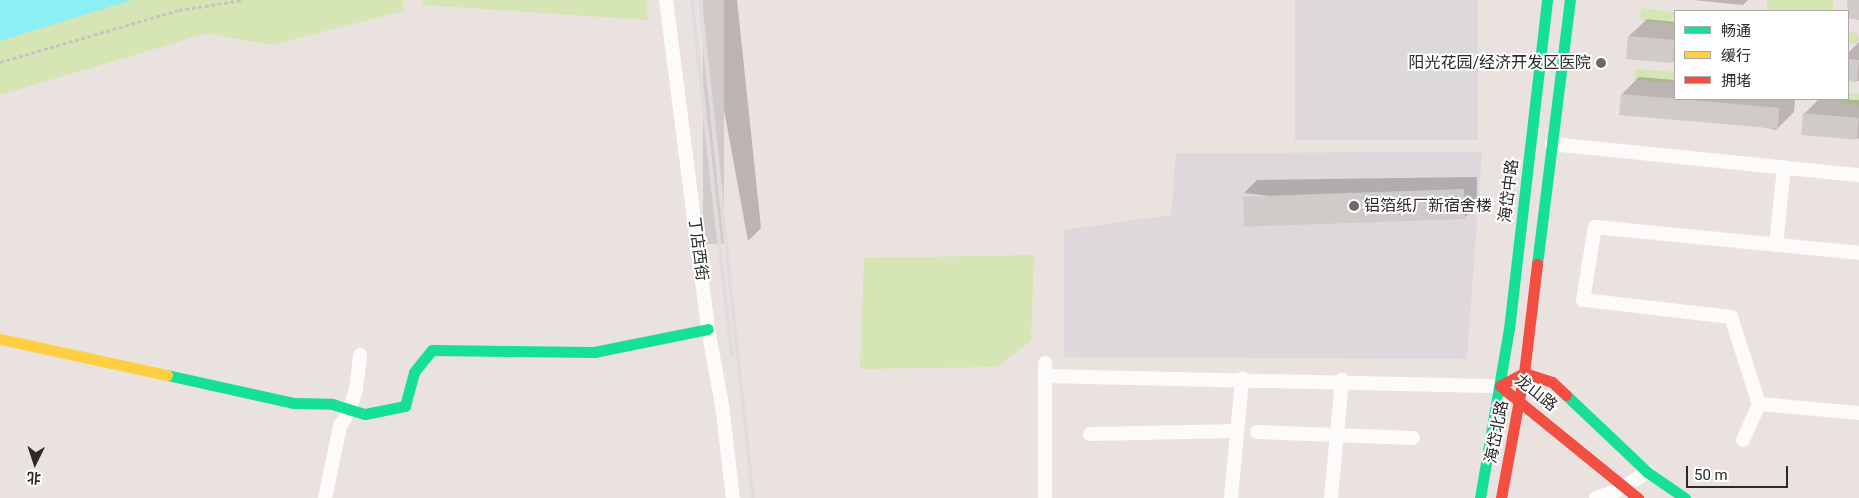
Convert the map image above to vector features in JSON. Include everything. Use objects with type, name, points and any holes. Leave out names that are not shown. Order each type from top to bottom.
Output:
[{"type":"street","name":"丁店西街","points":[[666,0],[708,329],[722,405],[733,498]]},
{"type":"street","name":"海岱中路","points":[[1500,386],[1547,0]]},
{"type":"street","points":[[1524,373],[1570,0]]},
{"type":"street","points":[[1552,144],[1859,175]]},
{"type":"street","points":[[1776,245],[1784,167]]},
{"type":"street","points":[[1743,440],[1760,404],[1731,316],[1583,300],[1595,227],[1859,253]]},
{"type":"street","points":[[0,339],[293,403],[332,404],[349,412],[365,414],[405,406],[414,372],[432,350],[594,352],[708,329]]},
{"type":"street","points":[[324,498],[340,426],[349,412],[360,355]]},
{"type":"street","points":[[1045,498],[1045,370],[1242,379],[1342,380],[1500,386]]},
{"type":"street","name":"龙山路","points":[[1638,498],[1520,400],[1500,386],[1524,373],[1552,382],[1647,472],[1684,498]]},
{"type":"street","name":"海岱北路","points":[[1501,498],[1524,373]]},
{"type":"street","points":[[1231,498],[1242,379]]},
{"type":"street","points":[[1331,498],[1342,380]]},
{"type":"street","name":"海岱北路","points":[[1480,498],[1500,386]]},
{"type":"street","points":[[1760,404],[1859,414]]},
{"type":"street","points":[[1090,434],[1237,431]]},
{"type":"street","points":[[1257,432],[1413,438]]},
{"type":"street","points":[[1596,498],[1624,488],[1647,472]]},
{"type":"path","points":[[0,62],[179,10],[242,0]]},
{"type":"shaded area","points":[[1295,0],[1478,0],[1478,140],[1295,140]]},
{"type":"shaded area","points":[[1482,152],[1467,359],[1064,357],[1064,230],[1171,215],[1176,153]]},
{"type":"green space","points":[[0,0],[403,0],[404,11],[271,45],[208,33],[0,95]]},
{"type":"green space","points":[[423,0],[646,0],[648,20],[423,5]]},
{"type":"green space","points":[[1767,0],[1833,0],[1833,10],[1767,10]]},
{"type":"green space","points":[[1641,8],[1674,12],[1673,24],[1640,20]]},
{"type":"green space","points":[[1851,32],[1855,32],[1859,36],[1859,40],[1855,44],[1849,42],[1849,34]]},
{"type":"green space","points":[[1635,69],[1674,72],[1674,83],[1634,80]]},
{"type":"green space","points":[[1849,93],[1859,94],[1859,105],[1841,103],[1842,100],[1849,100]]},
{"type":"green space","points":[[1034,255],[1031,341],[997,367],[860,369],[864,258]]},
{"type":"water","points":[[0,0],[132,0],[0,41]]},
{"type":"building","points":[[703,0],[724,0],[724,244],[703,244]]},
{"type":"building","points":[[1847,0],[1859,0],[1859,20],[1849,18]]},
{"type":"building","points":[[1628,36],[1674,40],[1673,63],[1626,59]]},
{"type":"building","points":[[1849,59],[1859,60],[1857,82],[1849,81]]},
{"type":"building","points":[[1621,94],[1779,108],[1778,129],[1619,115]]},
{"type":"building","points":[[1803,113],[1859,118],[1857,140],[1801,135]]},
{"type":"building","name":"铝箔纸厂新宿舍楼","points":[[1464,189],[1465,219],[1244,227],[1243,197]]},
{"type":"railway","points":[[692,0],[732,355]]},
{"type":"railway","points":[[700,0],[753,498]]},
{"type":"traffic: fast","points":[[1480,498],[1509,329],[1547,0]]},
{"type":"traffic: fast","points":[[1537,264],[1570,0]]},
{"type":"traffic: fast","points":[[167,375],[293,403],[332,404],[365,414],[405,406],[414,372],[432,350],[594,352],[708,329]]},
{"type":"traffic: fast","points":[[1566,395],[1647,472],[1685,498]]},
{"type":"traffic: slow","points":[[0,339],[167,375]]},
{"type":"traffic: jam","points":[[1501,498],[1524,373],[1537,264]]},
{"type":"traffic: jam","points":[[1566,395],[1552,382],[1524,373],[1500,386],[1638,498]]},
{"type":"place","name":"阳光花园/经济开发区医院","points":[[1601,63]]},
{"type":"place","name":"铝箔纸厂新宿舍楼","points":[[1354,206]]}]
